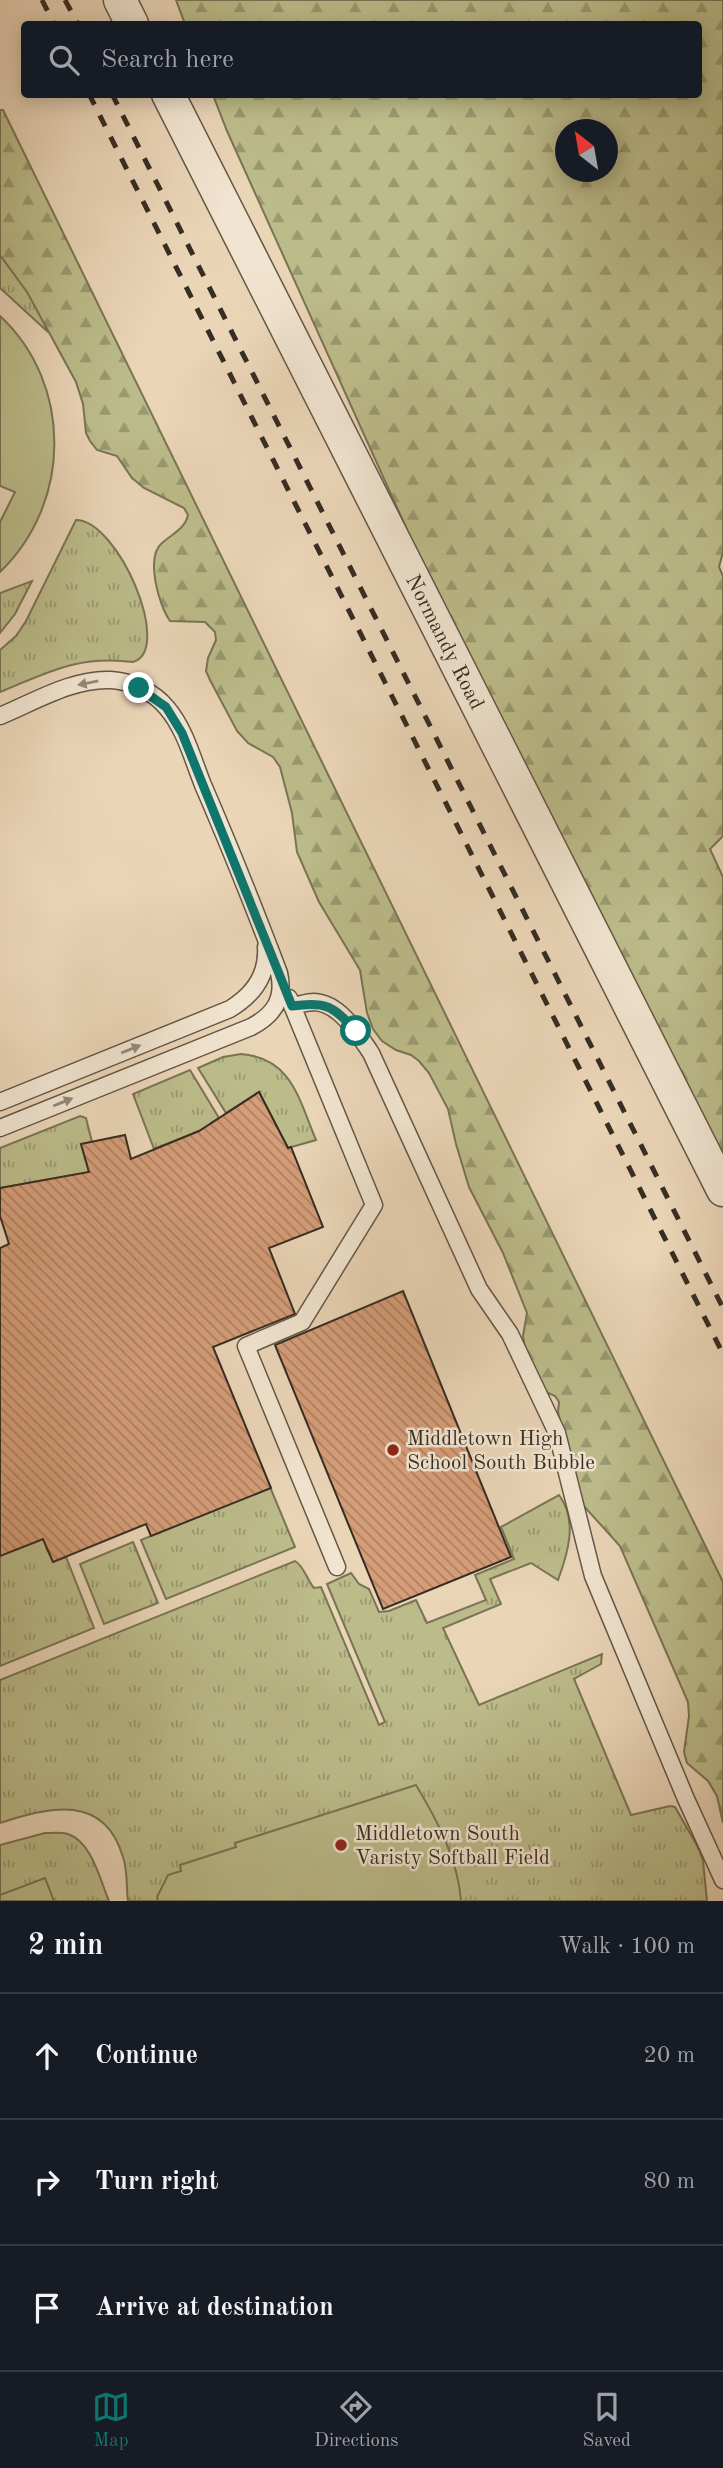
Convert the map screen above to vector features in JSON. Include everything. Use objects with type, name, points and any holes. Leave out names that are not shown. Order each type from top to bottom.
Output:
[{"type":"street","points":[[120,0],[130,21]]},
{"type":"street","name":"Normandy Road","points":[[170,98],[723,1190]]},
{"type":"lane","points":[[0,716],[66,689],[100,681],[124,682],[139,688],[159,700],[174,718],[374,1205],[302,1322],[246,1346],[337,1567]]},
{"type":"lane","points":[[0,1102],[240,1003],[257,985],[263,974],[266,963],[265,938]]},
{"type":"lane","points":[[0,1128],[243,1031],[261,1021],[270,1015],[279,1000],[279,973]]},
{"type":"lane","points":[[292,1006],[314,1002],[335,1010],[356,1031],[371,1053],[479,1289],[510,1334],[556,1433],[593,1576],[686,1799],[723,1880]]},
{"type":"green space","points":[[176,0],[723,0],[723,552],[719,567],[723,576],[723,836],[710,849],[723,877],[723,1166],[557,862],[214,98],[702,98],[702,21],[184,21]]},
{"type":"green space","points":[[0,110],[3,110],[723,1582],[723,1823],[717,1796],[708,1781],[687,1763],[684,1752],[689,1716],[688,1702],[620,1546],[581,1503],[558,1412],[559,1402],[539,1382],[526,1354],[523,1336],[527,1313],[503,1253],[469,1187],[448,1109],[429,1073],[419,1061],[382,1041],[373,1029],[367,1013],[360,970],[319,902],[297,852],[292,813],[280,767],[273,757],[248,743],[237,731],[206,671],[216,640],[215,632],[205,622],[170,621],[166,614],[155,582],[157,550],[181,528],[188,515],[184,508],[144,488],[132,478],[117,456],[97,450],[90,441],[76,382],[27,292],[0,255]]},
{"type":"green space","points":[[0,248],[13,254],[48,332],[0,288]]},
{"type":"green space","points":[[0,316],[24,344],[41,375],[51,409],[54,444],[51,479],[41,512],[24,544],[0,572],[0,522],[15,492],[0,486]]},
{"type":"green space","points":[[76,520],[92,526],[108,540],[136,586],[144,612],[147,635],[144,652],[133,662],[96,661],[64,667],[0,692],[0,650],[16,636],[26,621]]},
{"type":"green space","points":[[32,581],[15,614],[0,633],[0,593]]},
{"type":"green space","points":[[241,1054],[258,1057],[283,1072],[298,1096],[316,1140],[288,1148],[259,1092],[226,1113],[198,1068],[223,1057]]},
{"type":"green space","points":[[190,1070],[219,1118],[211,1123],[212,1126],[154,1149],[133,1094]]},
{"type":"green space","points":[[80,1116],[86,1118],[92,1142],[81,1144],[89,1172],[0,1188],[0,1148]]},
{"type":"green space","points":[[270,1487],[295,1547],[166,1599],[141,1540]]},
{"type":"green space","points":[[559,1495],[565,1505],[570,1526],[568,1548],[558,1580],[531,1563],[490,1579],[501,1604],[443,1628],[479,1705],[602,1654],[601,1664],[574,1679],[631,1815],[675,1807],[699,1849],[703,1861],[707,1901],[128,1901],[125,1863],[114,1837],[103,1822],[89,1814],[56,1810],[0,1823],[0,1680],[295,1561],[314,1588],[321,1587],[379,1725],[385,1722],[327,1584],[351,1573],[359,1584],[369,1589],[379,1612],[389,1611],[416,1600],[427,1623],[486,1600],[475,1575],[514,1559],[501,1527]]},
{"type":"green space","points":[[43,1539],[53,1562],[66,1557],[94,1628],[0,1666],[0,1556]]},
{"type":"green space","points":[[133,1542],[158,1603],[104,1624],[80,1564]]},
{"type":"green space","name":"Middletown South Varisty Softball Field","points":[[416,1785],[439,1826],[451,1855],[461,1901],[158,1901],[157,1897],[168,1875],[181,1871],[180,1865],[236,1847],[235,1843]]},
{"type":"green space","points":[[45,1833],[68,1834],[83,1845],[94,1863],[109,1901],[0,1901],[0,1845]]},
{"type":"green space","points":[[45,1878],[54,1901],[0,1901],[0,1895]]},
{"type":"building","points":[[259,1092],[288,1148],[291,1147],[323,1227],[269,1248],[295,1314],[213,1347],[271,1488],[151,1536],[146,1524],[53,1562],[43,1539],[0,1556],[0,1248],[9,1244],[0,1216],[0,1188],[89,1172],[81,1144],[125,1135],[131,1159],[199,1131]]},
{"type":"building","name":"Middletown High School South Bubble","points":[[403,1291],[511,1557],[383,1609],[275,1345]]},
{"type":"railway","points":[[42,0],[52,21]]},
{"type":"railway","points":[[65,0],[76,21]]},
{"type":"railway","points":[[91,98],[723,1354]]},
{"type":"railway","points":[[114,98],[723,1308]]},
{"type":"place","name":"Middletown High School South Bubble","points":[[393,1450]]},
{"type":"place","name":"Middletown South Varisty Softball Field","points":[[341,1845]]},
{"type":"route","points":[[139,688],[166,707],[182,733],[292,1006],[314,1002],[324,1004],[335,1010],[356,1031]]}]
